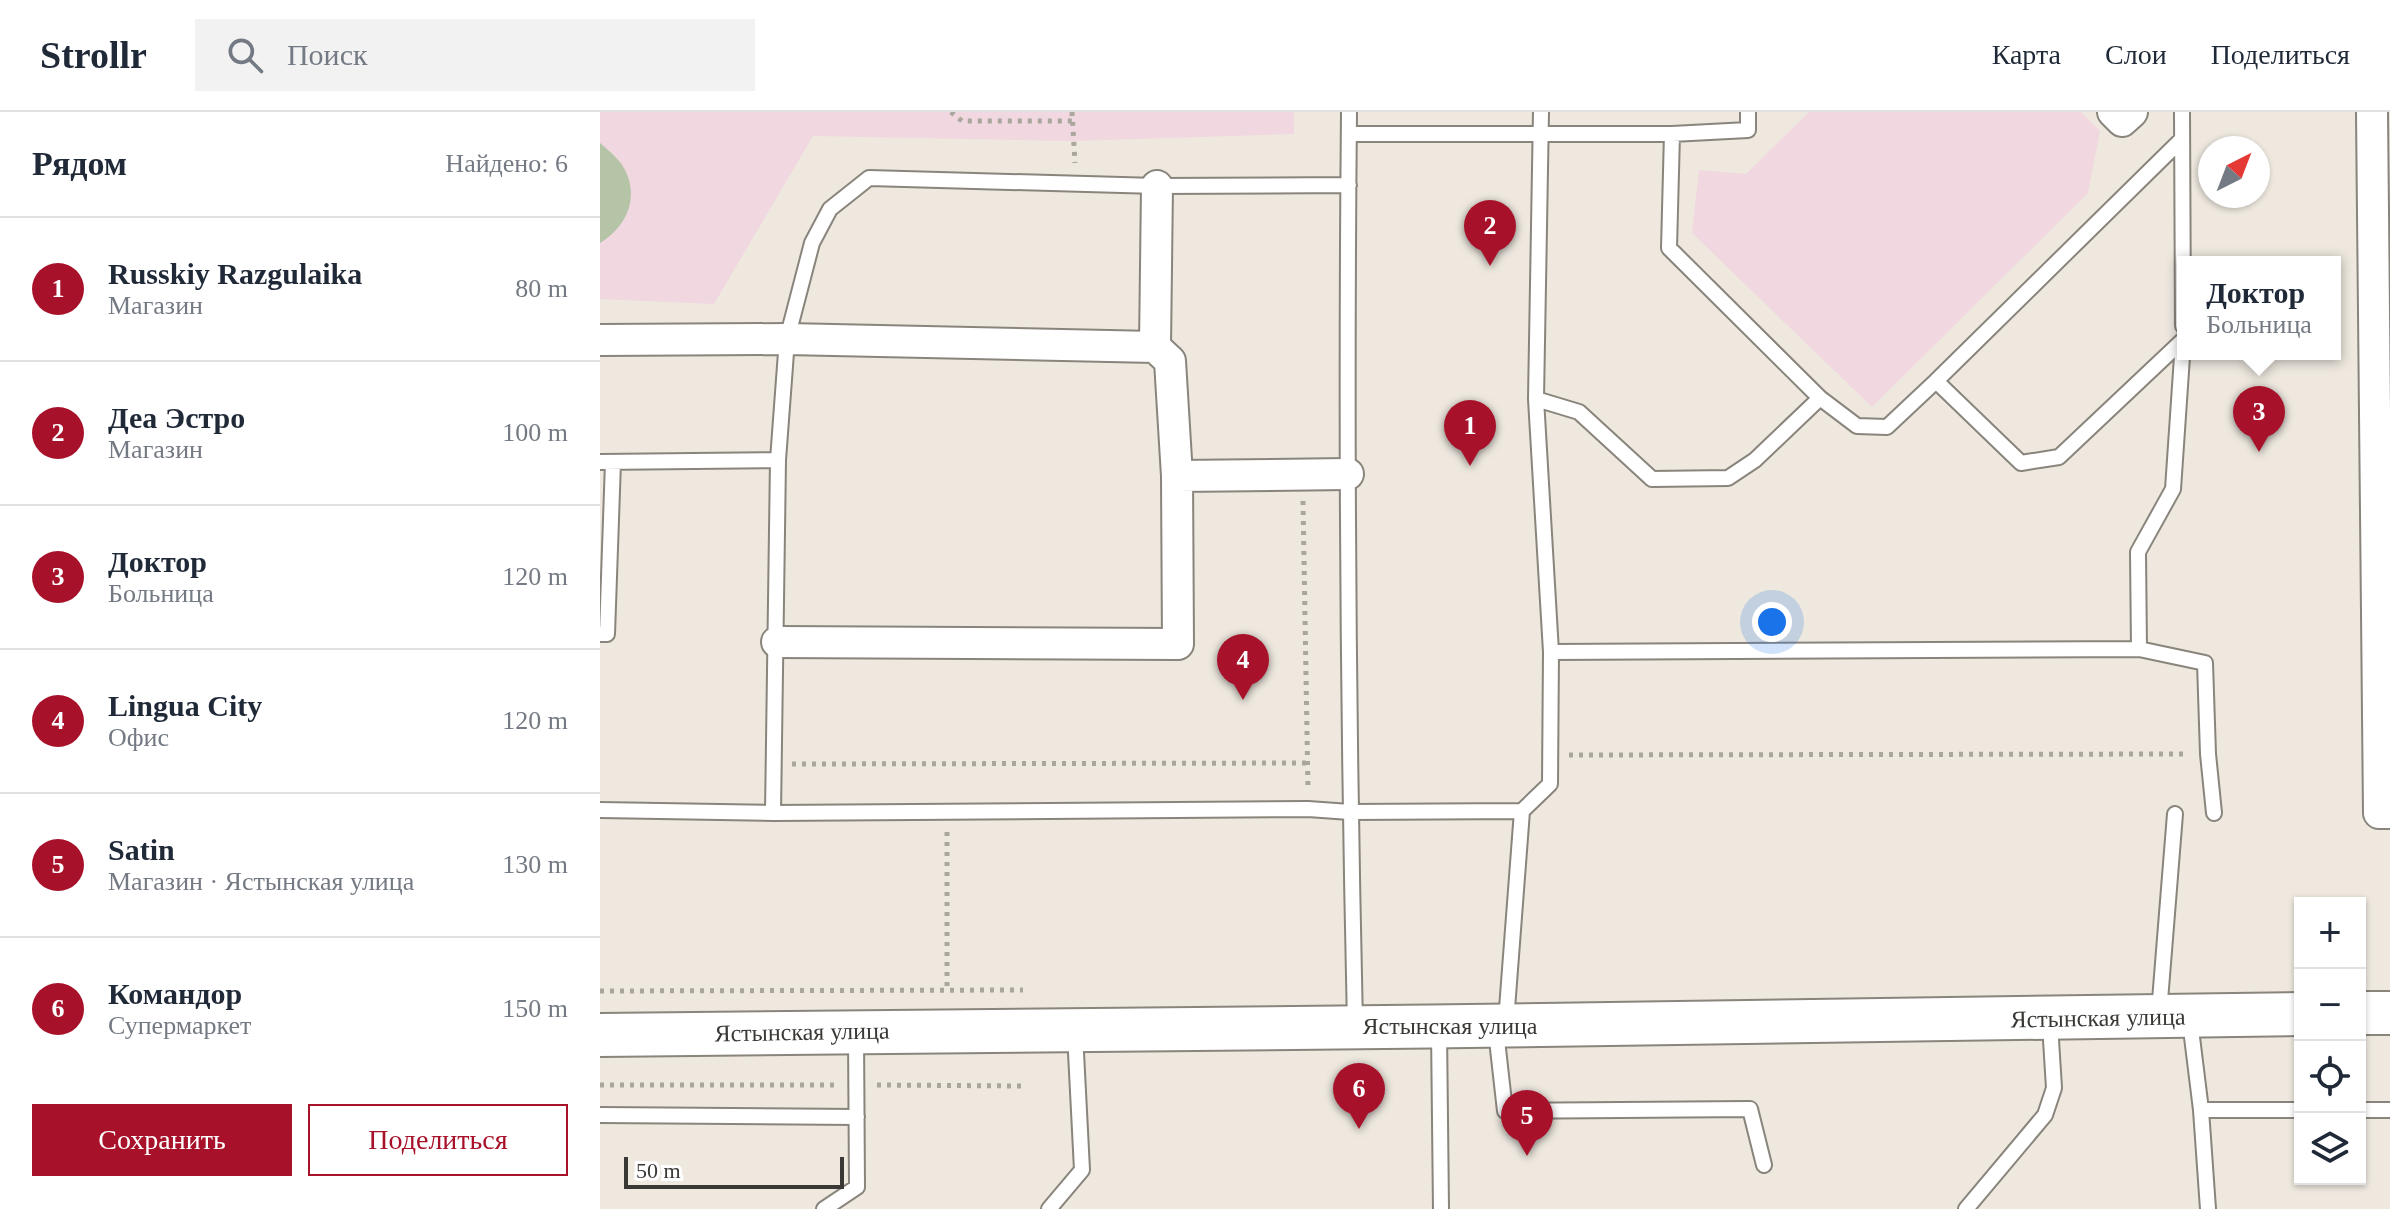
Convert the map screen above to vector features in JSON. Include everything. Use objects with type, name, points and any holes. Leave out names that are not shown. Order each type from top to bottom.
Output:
[{"type":"main road","points":[[2366,1013],[2390,1013]]},
{"type":"main road","name":"Ястынская улица","points":[[600,1035],[2294,1014]]},
{"type":"street","points":[[2113,112],[2122,121],[2132,112]]},
{"type":"street","points":[[2372,112],[2383,410],[2379,813],[2390,813]]},
{"type":"street","points":[[1155,347],[1157,186]]},
{"type":"street","points":[[600,340],[787,339],[1155,347],[1170,361],[1177,476],[1178,644],[777,642]]},
{"type":"street","points":[[1177,476],[1348,474]]},
{"type":"lane","points":[[1349,112],[1350,812],[1355,1027]]},
{"type":"lane","points":[[1541,112],[1536,399],[1551,652],[1552,755],[1550,784],[1522,811],[1500,1026],[1505,1111],[1750,1109],[1764,1165]]},
{"type":"lane","points":[[1349,134],[1672,134],[1748,130],[1748,112]]},
{"type":"lane","points":[[2182,112],[2182,256]]},
{"type":"lane","points":[[1672,134],[1669,248],[1820,398],[1857,426],[1887,427],[2181,140]]},
{"type":"lane","points":[[773,813],[778,460],[787,339],[812,243],[830,209],[869,178],[1157,186],[1349,185]]},
{"type":"lane","points":[[1936,381],[2021,463],[2059,457],[2177,347]]},
{"type":"lane","points":[[2139,649],[2138,552],[2173,489],[2182,360]]},
{"type":"lane","points":[[1536,399],[1579,412],[1652,479],[1728,478],[1755,460],[1820,398]]},
{"type":"lane","points":[[600,634],[607,634],[606,462],[778,460]]},
{"type":"lane","points":[[1551,652],[2139,649],[2205,663],[2208,754],[2214,813]]},
{"type":"lane","points":[[600,810],[773,813],[1308,809],[1350,812],[1522,811]]},
{"type":"lane","points":[[2175,814],[2174,1017],[2201,1110],[2208,1209]]},
{"type":"lane","points":[[1966,1209],[2045,1115],[2054,1088],[2050,1018]]},
{"type":"lane","points":[[1439,1026],[1441,1209]]},
{"type":"lane","points":[[1049,1209],[1082,1170],[1075,1030]]},
{"type":"lane","points":[[824,1209],[857,1187],[856,1032]]},
{"type":"lane","points":[[2201,1110],[2294,1110]]},
{"type":"lane","points":[[2366,1110],[2390,1110]]},
{"type":"lane","points":[[600,1115],[857,1117]]},
{"type":"path","points":[[951,112],[962,121],[1073,121]]},
{"type":"path","points":[[1072,112],[1076,184]]},
{"type":"path","points":[[774,764],[1307,763],[1303,476]]},
{"type":"path","points":[[1552,755],[2208,754]]},
{"type":"path","points":[[947,812],[947,991]]},
{"type":"path","points":[[600,991],[1023,990]]},
{"type":"path","points":[[600,1085],[1023,1086]]},
{"type":"shaded area","points":[[600,112],[1294,112],[1294,134],[1073,141],[813,136],[714,304],[600,299]]},
{"type":"shaded area","points":[[1809,112],[2081,112],[2100,131],[2088,193],[1872,407],[1692,233],[1699,170],[1746,174]]},
{"type":"green space","points":[[600,143],[624,168],[631,193],[623,221],[600,243]]},
{"type":"place","name":"Деа Эстро","points":[[1490,266]]},
{"type":"place","name":"Доктор","points":[[2259,452]]},
{"type":"place","name":"Russkiy Razgulaika","points":[[1470,466]]},
{"type":"place","name":"Lingua City","points":[[1243,700]]},
{"type":"place","name":"Командор","points":[[1359,1129]]},
{"type":"place","name":"Satin","points":[[1527,1156]]}]
